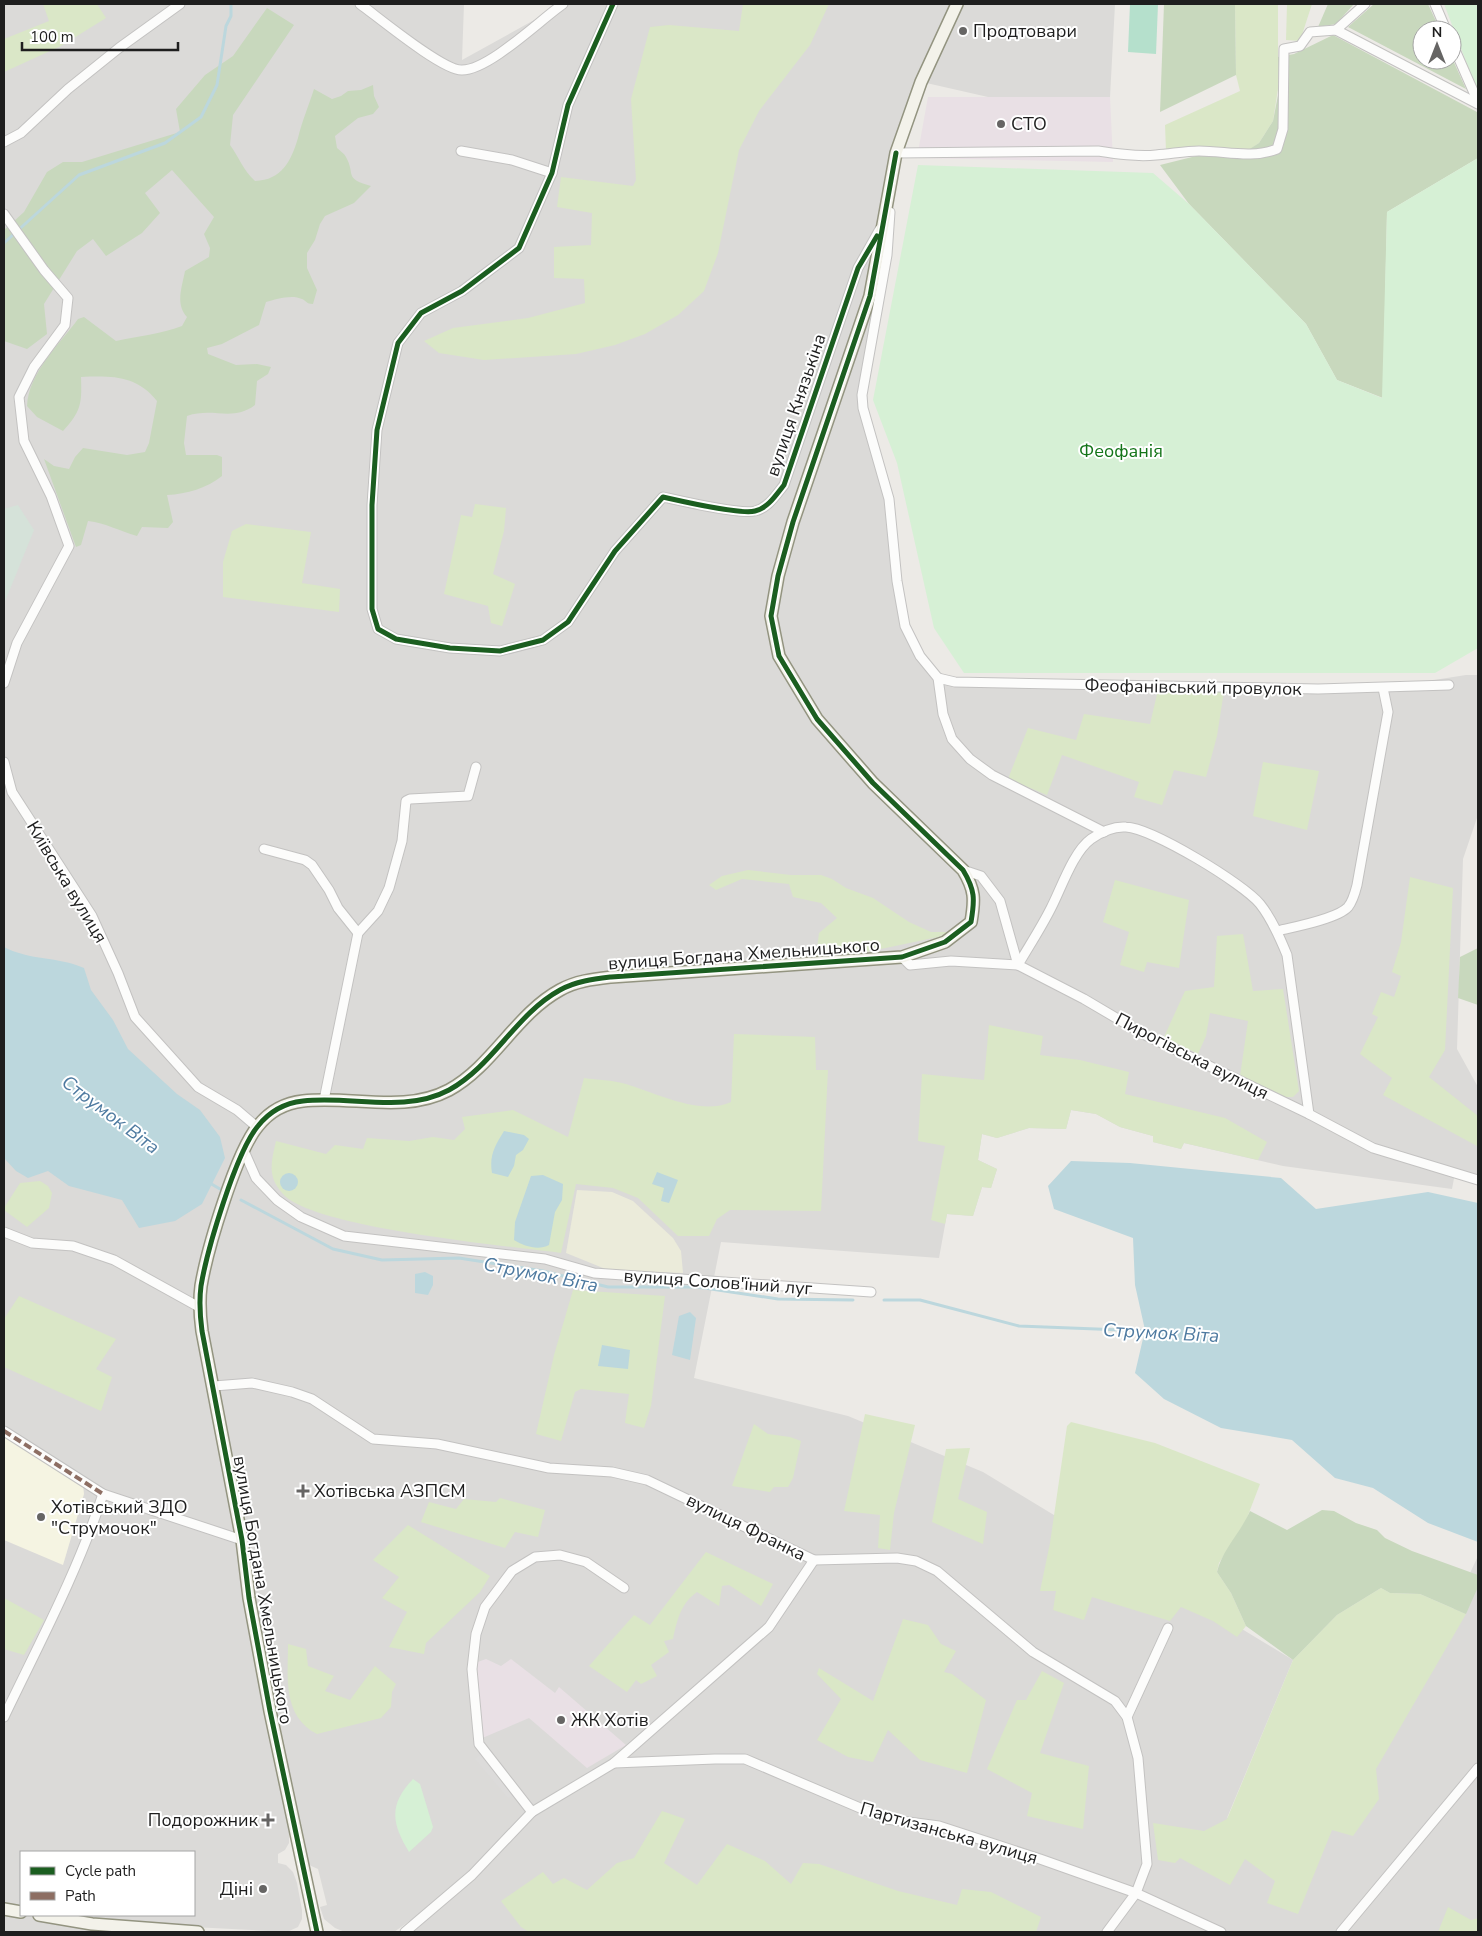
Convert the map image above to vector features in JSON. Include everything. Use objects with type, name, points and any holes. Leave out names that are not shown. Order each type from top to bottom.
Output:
[{"type":"street","points":[[4,142],[21,133],[83,77],[180,4]]},
{"type":"street","points":[[360,4],[435,58],[455,70],[475,68],[492,58],[564,4]]},
{"type":"street","name":"вулиця Князькіна","points":[[614,4],[568,105],[552,173],[519,248],[462,291],[422,313],[398,343],[377,430],[372,505],[372,609],[378,629],[396,639],[450,648],[500,651],[543,640],[568,622],[615,551],[662,498],[736,510],[755,511],[770,503],[784,485],[858,268],[882,227]]},
{"type":"street","name":"вулиця Богдана Хмельницького","points":[[317,1932],[270,1711],[249,1598],[242,1540],[202,1331],[199,1307],[201,1286],[220,1215],[244,1151],[257,1127],[269,1115],[286,1105],[324,1100],[399,1102],[427,1098],[446,1092],[464,1081],[543,1001],[561,989],[586,980],[902,957],[946,942],[971,922],[975,901],[972,884],[963,870],[873,783],[816,719],[779,656],[771,616],[778,576],[793,522],[870,296],[896,152],[922,82],[957,4]]},
{"type":"street","points":[[1336,30],[1365,4]]},
{"type":"street","points":[[1435,4],[1442,20]]},
{"type":"street","points":[[896,152],[1098,151],[1124,155],[1154,155],[1199,151],[1241,155],[1269,152],[1276,149],[1282,129],[1284,49],[1300,46],[1310,32],[1336,30],[1478,103]]},
{"type":"street","points":[[1462,66],[1478,103]]},
{"type":"street","points":[[460,151],[512,160],[552,173]]},
{"type":"street","points":[[892,180],[887,255],[864,376],[863,408],[889,499],[897,580],[905,626],[920,656],[938,678],[943,714],[952,739],[970,759],[992,775],[1104,832]]},
{"type":"street","points":[[4,214],[30,252],[68,298],[65,325],[34,367],[19,397],[24,440],[51,496],[69,546],[17,643],[4,684]]},
{"type":"street","name":"Феофанівський провулок","points":[[938,678],[964,682],[1308,689],[1449,685]]},
{"type":"street","points":[[1277,931],[1337,914],[1347,908],[1353,899],[1359,877],[1372,793],[1388,712],[1383,688]]},
{"type":"street","name":"Київська вулиця","points":[[4,762],[12,792],[92,916],[118,973],[135,1017],[198,1087],[238,1110],[257,1127]]},
{"type":"street","points":[[324,1100],[358,933],[378,911],[389,888],[402,841],[406,801],[410,799],[468,796],[476,766]]},
{"type":"street","points":[[1018,964],[1051,909],[1074,862],[1089,840],[1114,827],[1128,827],[1144,831],[1208,866],[1260,903],[1277,931],[1287,955],[1309,1114]]},
{"type":"street","points":[[264,849],[304,860],[312,865],[329,890],[338,908],[358,933]]},
{"type":"street","points":[[963,870],[981,876],[1000,901],[1018,964]]},
{"type":"street","points":[[902,957],[910,965],[952,961],[1018,964]]},
{"type":"street","name":"Пирогівська вулиця","points":[[1018,964],[1084,999],[1145,1035],[1309,1114],[1373,1148],[1478,1180]]},
{"type":"street","name":"вулиця Солов'їний луг","points":[[244,1151],[256,1178],[277,1200],[301,1217],[344,1236],[545,1259],[594,1273],[871,1292]]},
{"type":"street","points":[[4,1232],[32,1243],[73,1246],[114,1260],[199,1307]]},
{"type":"street","name":"вулиця Франка","points":[[214,1386],[252,1384],[292,1392],[312,1399],[374,1439],[437,1444],[549,1468],[612,1472],[647,1480],[814,1560],[897,1558],[916,1561],[937,1571],[1033,1652],[1115,1701],[1127,1717],[1138,1758],[1147,1864],[1136,1892],[1107,1932]]},
{"type":"street","points":[[4,1431],[103,1494],[242,1540]]},
{"type":"street","points":[[4,1717],[68,1582],[94,1522],[103,1494]]},
{"type":"street","points":[[532,1812],[479,1744],[472,1669],[476,1634],[485,1607],[512,1570],[535,1557],[560,1554],[586,1562],[624,1588]]},
{"type":"street","points":[[614,1763],[769,1627],[814,1560]]},
{"type":"street","points":[[1127,1717],[1168,1628]]},
{"type":"street","name":"Партизанська вулиця","points":[[405,1932],[472,1875],[532,1812],[614,1763],[745,1760],[886,1819],[939,1826],[1136,1892],[1221,1932]]},
{"type":"street","points":[[1341,1932],[1478,1768]]},
{"type":"street","points":[[4,1909],[20,1912]]},
{"type":"street","points":[[45,1916],[92,1924],[174,1932],[198,1932]]},
{"type":"shaded area","points":[[4,4],[464,4],[462,60],[563,4],[1115,4],[1110,97],[988,97],[922,82],[896,153],[862,395],[889,499],[905,626],[938,678],[1383,688],[1466,675],[1478,675],[1478,815],[1463,859],[1457,1049],[1478,1087],[1478,1180],[1455,1173],[1452,1189],[1283,1166],[1184,1143],[1181,1149],[1153,1142],[1153,1136],[1120,1127],[1096,1114],[1071,1110],[1066,1129],[1029,1128],[997,1138],[982,1134],[978,1160],[997,1169],[991,1188],[982,1187],[973,1216],[947,1214],[939,1258],[721,1242],[694,1378],[848,1416],[983,1472],[1293,1660],[1227,1818],[1442,1633],[1478,1556],[1478,1932],[411,1932],[439,1900],[394,1932],[345,1932],[335,1928],[324,1919],[320,1907],[327,1905],[318,1869],[309,1865],[273,1703],[249,1570],[239,1573],[289,1832],[289,1843],[285,1850],[278,1854],[278,1863],[286,1865],[293,1872],[297,1883],[302,1919],[298,1927],[287,1932],[154,1925],[135,1932],[4,1932]]},
{"type":"shaded area","points":[[928,97],[1110,97],[1113,162],[917,158]]},
{"type":"shaded area","points":[[18,505],[34,530],[4,604],[4,509]]},
{"type":"shaded area","points":[[577,1190],[612,1192],[633,1201],[673,1238],[681,1251],[683,1273],[608,1270],[566,1253]]},
{"type":"shaded area","name":"Хотівський ЗДО \"Струмочок\"","points":[[4,1436],[83,1485],[84,1494],[63,1565],[4,1540]]},
{"type":"shaded area","points":[[486,1659],[501,1666],[511,1659],[555,1693],[559,1687],[626,1745],[587,1768],[529,1718],[480,1739],[475,1663]]},
{"type":"shaded area","points":[[482,1754],[516,1795],[508,1798],[475,1759]]},
{"type":"green space","points":[[43,4],[97,4],[106,18],[61,46],[4,72],[4,39],[49,21]]},
{"type":"green space","points":[[743,4],[829,4],[810,45],[759,111],[739,150],[718,253],[704,291],[678,315],[645,334],[615,345],[576,354],[484,360],[439,353],[424,341],[453,328],[528,318],[585,303],[584,279],[554,278],[554,247],[591,245],[592,213],[557,207],[561,177],[633,186],[636,180],[631,99],[650,27],[669,25],[739,31]]},
{"type":"green space","points":[[1130,4],[1158,4],[1156,54],[1128,52]]},
{"type":"green space","points":[[1164,4],[1235,4],[1236,75],[1160,112]]},
{"type":"green space","points":[[1235,4],[1278,4],[1278,89],[1273,121],[1259,143],[1241,155],[1166,151],[1165,125],[1240,91],[1236,75]]},
{"type":"green space","points":[[1287,4],[1312,4],[1300,41],[1286,40]]},
{"type":"green space","points":[[1328,4],[1354,4],[1336,24],[1318,27]]},
{"type":"green space","points":[[1374,4],[1428,4],[1435,20],[1412,20],[1412,61],[1348,27]]},
{"type":"green space","points":[[1444,4],[1478,4],[1478,93],[1462,51],[1462,20],[1450,20]]},
{"type":"green space","points":[[267,8],[294,25],[233,115],[230,145],[255,181],[272,177],[284,168],[292,154],[314,89],[332,99],[348,91],[361,90],[373,85],[374,96],[379,107],[373,114],[358,118],[335,136],[337,148],[346,157],[353,178],[371,186],[354,203],[325,216],[320,224],[315,240],[307,253],[307,268],[317,290],[313,304],[294,297],[284,297],[266,302],[259,325],[222,344],[207,348],[208,354],[236,365],[257,364],[271,367],[268,374],[257,381],[255,405],[247,410],[231,414],[206,413],[187,416],[184,443],[186,455],[217,455],[222,457],[222,476],[196,490],[167,495],[173,522],[168,528],[142,527],[137,536],[101,523],[88,521],[81,545],[76,547],[44,459],[54,466],[69,469],[75,457],[83,448],[127,455],[145,452],[149,443],[157,401],[141,386],[123,379],[113,377],[81,377],[79,407],[74,418],[63,431],[37,417],[27,406],[33,382],[46,360],[78,319],[84,317],[116,341],[158,333],[182,326],[187,317],[183,312],[180,301],[185,271],[209,257],[210,248],[204,234],[214,217],[172,170],[145,193],[160,213],[142,233],[106,256],[93,239],[77,251],[44,304],[47,334],[27,349],[4,341],[4,230],[24,212],[47,172],[63,162],[82,162],[180,132],[176,109],[205,75],[233,56]]},
{"type":"green space","points":[[1333,35],[1477,112],[1478,118],[1478,158],[1387,212],[1383,398],[1337,380],[1306,324],[1189,204],[1160,165],[1212,152],[1240,155],[1259,143],[1273,121],[1279,90],[1278,57],[1294,54]]},
{"type":"green space","points":[[1430,70],[1457,70],[1466,89]]},
{"type":"green space","name":"Феофанія","points":[[1478,158],[1478,648],[1435,673],[964,673],[934,628],[897,463],[873,400],[918,165],[1153,173],[1189,204],[1306,324],[1337,380],[1382,398],[1387,212]]},
{"type":"green space","points":[[475,504],[506,508],[504,531],[493,574],[515,584],[502,626],[491,623],[488,606],[444,594],[461,515],[472,517]]},
{"type":"green space","points":[[246,524],[311,532],[302,583],[340,589],[339,612],[223,597],[223,562],[232,531]]},
{"type":"green space","points":[[1158,690],[1224,691],[1217,736],[1206,777],[1174,770],[1162,805],[1134,797],[1139,782],[1062,755],[1047,795],[1008,779],[1028,728],[1076,740],[1084,714],[1150,724]]},
{"type":"green space","points":[[1263,762],[1319,771],[1307,830],[1253,816]]},
{"type":"green space","points":[[748,870],[791,875],[821,875],[832,879],[846,888],[873,898],[909,922],[931,932],[949,932],[938,937],[857,954],[816,956],[819,933],[837,918],[821,903],[793,897],[789,884],[742,879],[716,890],[709,885],[722,876]]},
{"type":"green space","points":[[1410,877],[1453,888],[1445,1050],[1429,1077],[1478,1116],[1477,1146],[1383,1095],[1392,1078],[1360,1054],[1378,1017],[1372,1014],[1381,992],[1394,997],[1401,976],[1392,972],[1401,942]]},
{"type":"green space","points":[[1115,880],[1189,900],[1179,968],[1147,962],[1144,972],[1120,965],[1129,932],[1103,922]]},
{"type":"green space","points":[[1243,934],[1253,991],[1283,989],[1299,1091],[1293,1097],[1280,1097],[1240,1076],[1248,1021],[1210,1013],[1206,1036],[1198,1054],[1164,1037],[1185,991],[1214,987],[1217,936]]},
{"type":"green space","points":[[1478,948],[1478,1005],[1458,998],[1460,957]]},
{"type":"green space","points":[[989,1025],[1043,1036],[1040,1055],[1080,1060],[1129,1072],[1125,1094],[1225,1118],[1267,1142],[1258,1160],[1184,1143],[1181,1149],[1153,1142],[1153,1136],[1120,1127],[1096,1114],[1071,1110],[1066,1129],[1029,1128],[997,1138],[982,1134],[978,1160],[997,1169],[991,1188],[982,1187],[973,1216],[947,1214],[945,1224],[931,1220],[945,1146],[918,1141],[922,1074],[984,1080]]},
{"type":"green space","points":[[734,1034],[815,1037],[816,1070],[828,1070],[821,1211],[730,1210],[717,1219],[709,1236],[678,1236],[638,1198],[613,1188],[576,1184],[561,1253],[414,1234],[332,1217],[301,1206],[283,1194],[272,1175],[276,1141],[326,1154],[335,1145],[363,1149],[367,1138],[409,1141],[433,1137],[454,1140],[465,1129],[462,1117],[513,1110],[568,1137],[584,1078],[621,1083],[692,1105],[719,1106],[731,1102]]},
{"type":"green space","points":[[40,1181],[48,1186],[52,1193],[49,1208],[27,1227],[4,1210],[4,1208],[20,1183]]},
{"type":"green space","points":[[573,1290],[665,1296],[651,1406],[644,1428],[625,1423],[629,1394],[581,1389],[575,1392],[561,1441],[536,1434],[554,1355]]},
{"type":"green space","points":[[19,1296],[116,1339],[96,1369],[112,1377],[101,1411],[4,1367],[4,1319]]},
{"type":"green space","points":[[865,1414],[915,1425],[894,1513],[890,1550],[878,1548],[880,1515],[844,1511]]},
{"type":"green space","points":[[1071,1422],[1155,1443],[1260,1484],[1245,1523],[1219,1563],[1217,1572],[1231,1593],[1246,1626],[1237,1637],[1213,1621],[1181,1607],[1170,1621],[1092,1597],[1084,1620],[1053,1610],[1056,1591],[1040,1591],[1050,1543],[1067,1426]]},
{"type":"green space","points":[[754,1424],[768,1434],[790,1437],[801,1441],[793,1478],[788,1487],[774,1487],[770,1492],[732,1486]]},
{"type":"green space","points":[[970,1448],[958,1499],[987,1512],[983,1544],[932,1522],[946,1449]]},
{"type":"green space","points":[[500,1498],[545,1510],[538,1537],[515,1532],[505,1548],[421,1522],[429,1502],[456,1509],[464,1499],[496,1502]]},
{"type":"green space","points":[[1322,1510],[1334,1511],[1356,1523],[1377,1530],[1385,1538],[1412,1551],[1478,1575],[1478,1587],[1466,1614],[1420,1594],[1390,1593],[1381,1588],[1337,1615],[1293,1660],[1246,1626],[1231,1593],[1217,1572],[1223,1556],[1250,1511],[1287,1530]]},
{"type":"green space","points":[[408,1525],[490,1576],[480,1592],[426,1643],[424,1654],[389,1647],[407,1612],[382,1598],[399,1577],[373,1560]]},
{"type":"green space","points":[[706,1552],[773,1584],[761,1606],[729,1585],[722,1586],[719,1606],[697,1592],[683,1607],[673,1639],[664,1641],[669,1652],[651,1665],[657,1676],[641,1684],[636,1680],[627,1692],[589,1666],[634,1615],[650,1625]]},
{"type":"green space","points":[[1381,1588],[1390,1593],[1420,1594],[1466,1614],[1376,1769],[1379,1799],[1353,1836],[1332,1830],[1298,1914],[1267,1903],[1275,1881],[1245,1859],[1230,1885],[1180,1858],[1175,1863],[1158,1860],[1153,1823],[1204,1831],[1227,1819],[1293,1660],[1337,1615]]},
{"type":"green space","points":[[4,1598],[44,1620],[24,1655],[4,1649]]},
{"type":"green space","points":[[903,1619],[928,1625],[941,1644],[956,1651],[944,1672],[952,1674],[986,1700],[967,1773],[920,1760],[888,1730],[873,1762],[848,1757],[817,1740],[841,1699],[817,1674],[819,1668],[873,1701]]},
{"type":"green space","points":[[288,1644],[306,1649],[308,1666],[334,1676],[325,1691],[350,1700],[375,1666],[396,1684],[392,1692],[391,1707],[381,1718],[317,1734],[306,1726],[292,1706],[288,1682]]},
{"type":"green space","points":[[1042,1671],[1064,1683],[1040,1753],[1089,1766],[1083,1829],[1027,1816],[1032,1793],[987,1769],[1017,1700],[1026,1700]]},
{"type":"green space","points":[[413,1779],[420,1784],[433,1827],[431,1832],[409,1852],[399,1832],[395,1815],[399,1797]]},
{"type":"green space","points":[[662,1811],[685,1819],[664,1863],[697,1885],[727,1844],[765,1861],[791,1884],[803,1863],[819,1864],[898,1891],[957,1905],[962,1889],[991,1892],[1041,1917],[1036,1932],[529,1932],[521,1927],[501,1901],[543,1872],[553,1884],[564,1878],[587,1890],[617,1863],[634,1858]]},
{"type":"green space","points":[[1448,1907],[1471,1920],[1478,1918],[1478,1932],[1438,1932]]},
{"type":"water","points":[[4,947],[24,954],[74,964],[84,968],[91,990],[113,1020],[128,1049],[177,1094],[200,1110],[220,1137],[225,1158],[202,1204],[175,1221],[139,1228],[122,1200],[69,1186],[48,1171],[28,1178],[16,1171],[4,1158]]},
{"type":"water","points":[[504,1131],[524,1135],[529,1139],[523,1150],[516,1155],[514,1166],[508,1177],[492,1173],[491,1167],[493,1151]]},
{"type":"water","points":[[1071,1161],[1130,1163],[1281,1178],[1316,1209],[1428,1192],[1478,1203],[1478,1542],[1428,1523],[1373,1488],[1335,1478],[1292,1440],[1221,1428],[1164,1399],[1135,1373],[1145,1330],[1135,1285],[1133,1238],[1054,1209],[1048,1186]]},
{"type":"water","points":[[657,1172],[678,1180],[669,1203],[661,1201],[664,1188],[652,1184]]},
{"type":"water","points":[[289,1173],[295,1176],[298,1182],[295,1188],[289,1191],[283,1188],[280,1182],[283,1176]]},
{"type":"water","points":[[543,1175],[563,1184],[562,1200],[555,1212],[549,1245],[536,1248],[514,1240],[515,1222],[531,1176]]},
{"type":"water","points":[[425,1272],[433,1276],[433,1285],[428,1295],[415,1293],[415,1274]]},
{"type":"water","points":[[690,1312],[696,1318],[690,1360],[672,1355],[679,1316]]},
{"type":"water","points":[[602,1345],[630,1350],[628,1369],[598,1366]]},
{"type":"waterway","name":"Струмок Віта","points":[[4,243],[79,175],[165,143],[201,117],[217,85],[226,26],[231,16],[231,4]]},
{"type":"waterway","name":"Струмок Віта","points":[[208,1182],[220,1189]]},
{"type":"waterway","name":"Струмок Віта","points":[[241,1200],[333,1249],[382,1260],[459,1258],[543,1271],[608,1287],[698,1287],[778,1299],[853,1300]]},
{"type":"waterway","name":"Струмок Віта","points":[[884,1300],[920,1300],[1019,1326],[1148,1331]]},
{"type":"marked path","points":[[4,1431],[103,1494]]},
{"type":"cycle path","points":[[613,4],[568,105],[552,173],[519,248],[462,291],[421,313],[398,343],[377,430],[372,505],[372,609],[378,629],[396,639],[450,648],[500,651],[543,640],[568,622],[615,551],[663,497],[710,507],[747,512],[755,511],[768,504],[784,485],[858,268],[877,236]]},
{"type":"cycle path","points":[[317,1932],[270,1711],[249,1598],[242,1540],[202,1331],[201,1286],[209,1249],[224,1202],[249,1139],[262,1121],[278,1109],[303,1101],[414,1101],[432,1097],[449,1090],[479,1068],[530,1012],[544,1000],[572,984],[611,977],[902,957],[945,942],[971,922],[973,895],[970,883],[963,870],[873,783],[817,719],[779,656],[771,616],[778,576],[793,522],[870,296],[896,153]]},
{"type":"place","name":"Продтовари","points":[[963,31]]},
{"type":"place","name":"СТО","points":[[1001,124]]},
{"type":"place","name":"Хотівська АЗПСМ","points":[[303,1491]]},
{"type":"place","name":"Хотівський ЗДО \"Струмочок\"","points":[[41,1517]]},
{"type":"place","name":"ЖК Хотів","points":[[561,1720]]},
{"type":"place","name":"Подорожник","points":[[268,1820]]},
{"type":"place","name":"Діні","points":[[263,1889]]}]
